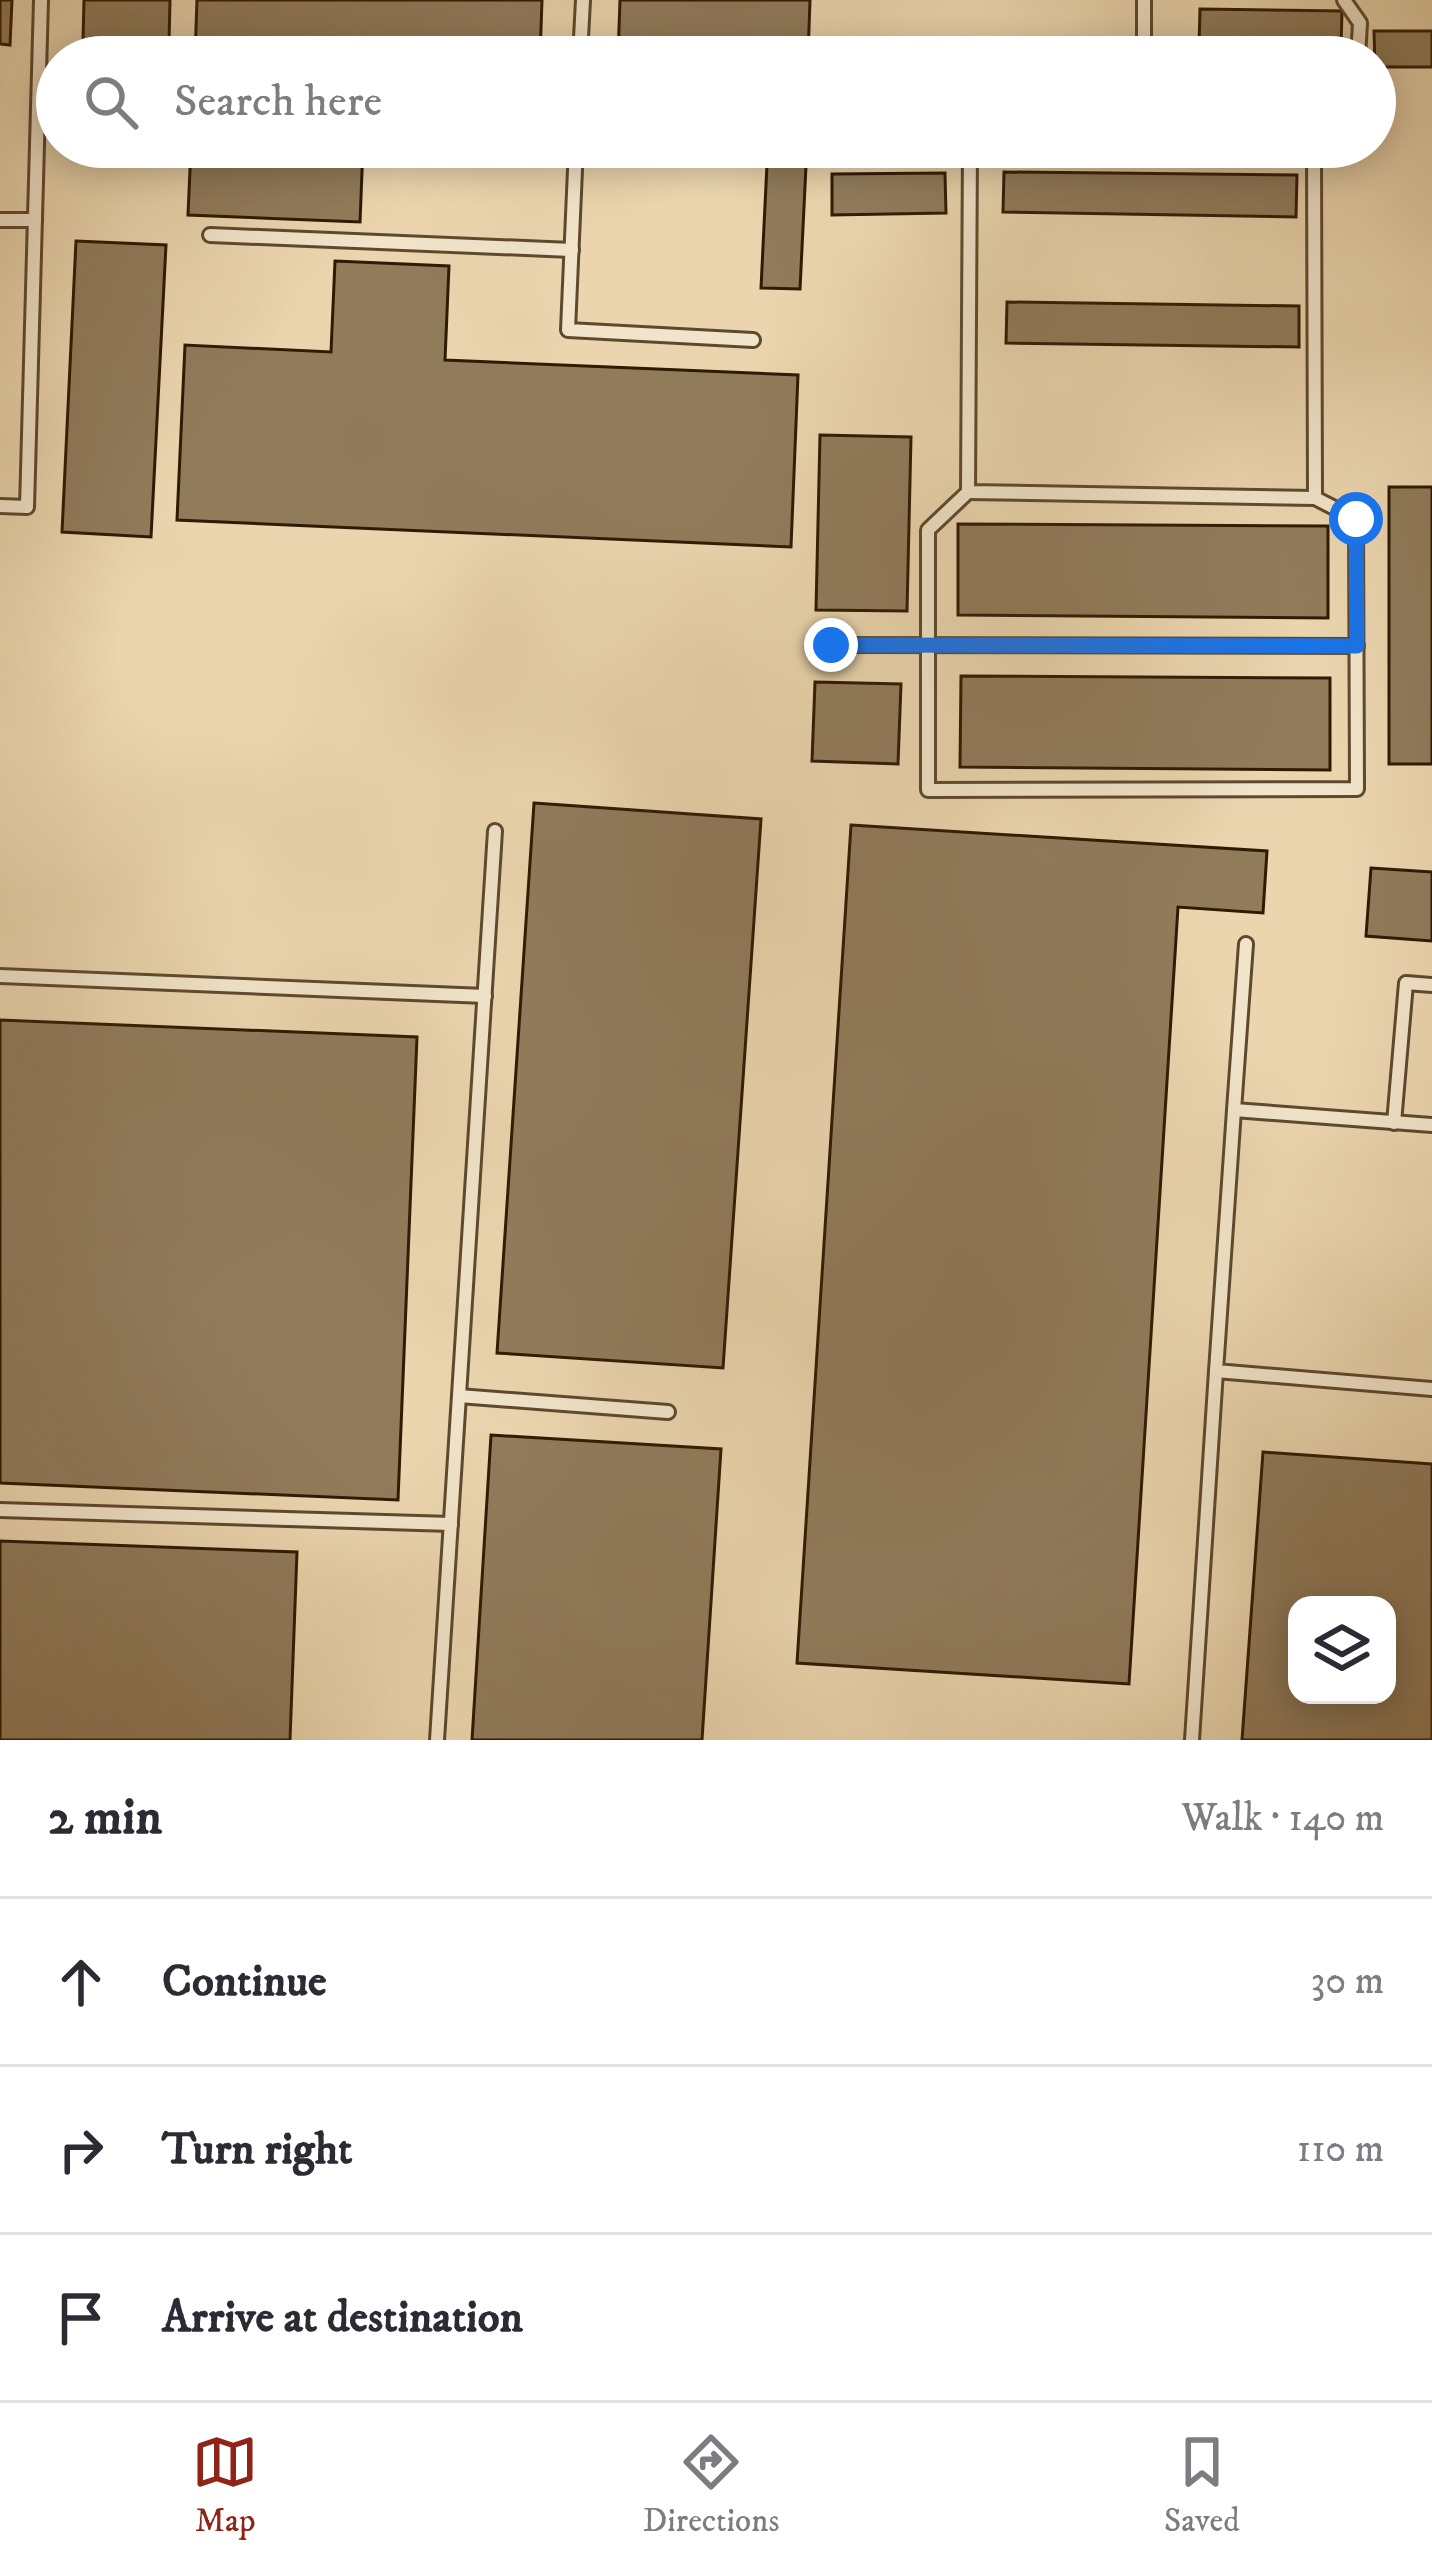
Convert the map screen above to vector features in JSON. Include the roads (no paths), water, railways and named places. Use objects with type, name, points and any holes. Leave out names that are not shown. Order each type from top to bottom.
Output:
[{"type":"lane","points":[[40,36],[41,0]]},
{"type":"lane","points":[[581,36],[583,0]]},
{"type":"lane","points":[[1144,0],[1144,36]]},
{"type":"lane","points":[[1344,0],[1360,23],[1359,36]]},
{"type":"lane","points":[[0,506],[27,507],[36,168]]},
{"type":"lane","points":[[575,168],[568,330],[752,340]]},
{"type":"lane","points":[[968,492],[970,168]]},
{"type":"lane","points":[[1316,498],[1319,168]]},
{"type":"lane","points":[[0,220],[35,220]]},
{"type":"lane","points":[[210,236],[572,250]]},
{"type":"lane","points":[[968,492],[1316,498],[1356,519],[1357,790],[928,790],[928,530],[968,492]]},
{"type":"lane","points":[[831,645],[1357,646]]},
{"type":"lane","points":[[436,1740],[495,831]]},
{"type":"lane","points":[[1192,1740],[1246,944]]},
{"type":"lane","points":[[0,976],[485,996]]},
{"type":"lane","points":[[1394,1123],[1406,983],[1432,985]]},
{"type":"lane","points":[[1234,1110],[1432,1125]]},
{"type":"lane","points":[[1216,1371],[1432,1389]]},
{"type":"lane","points":[[459,1396],[668,1412]]},
{"type":"lane","points":[[0,1510],[451,1524]]}]
